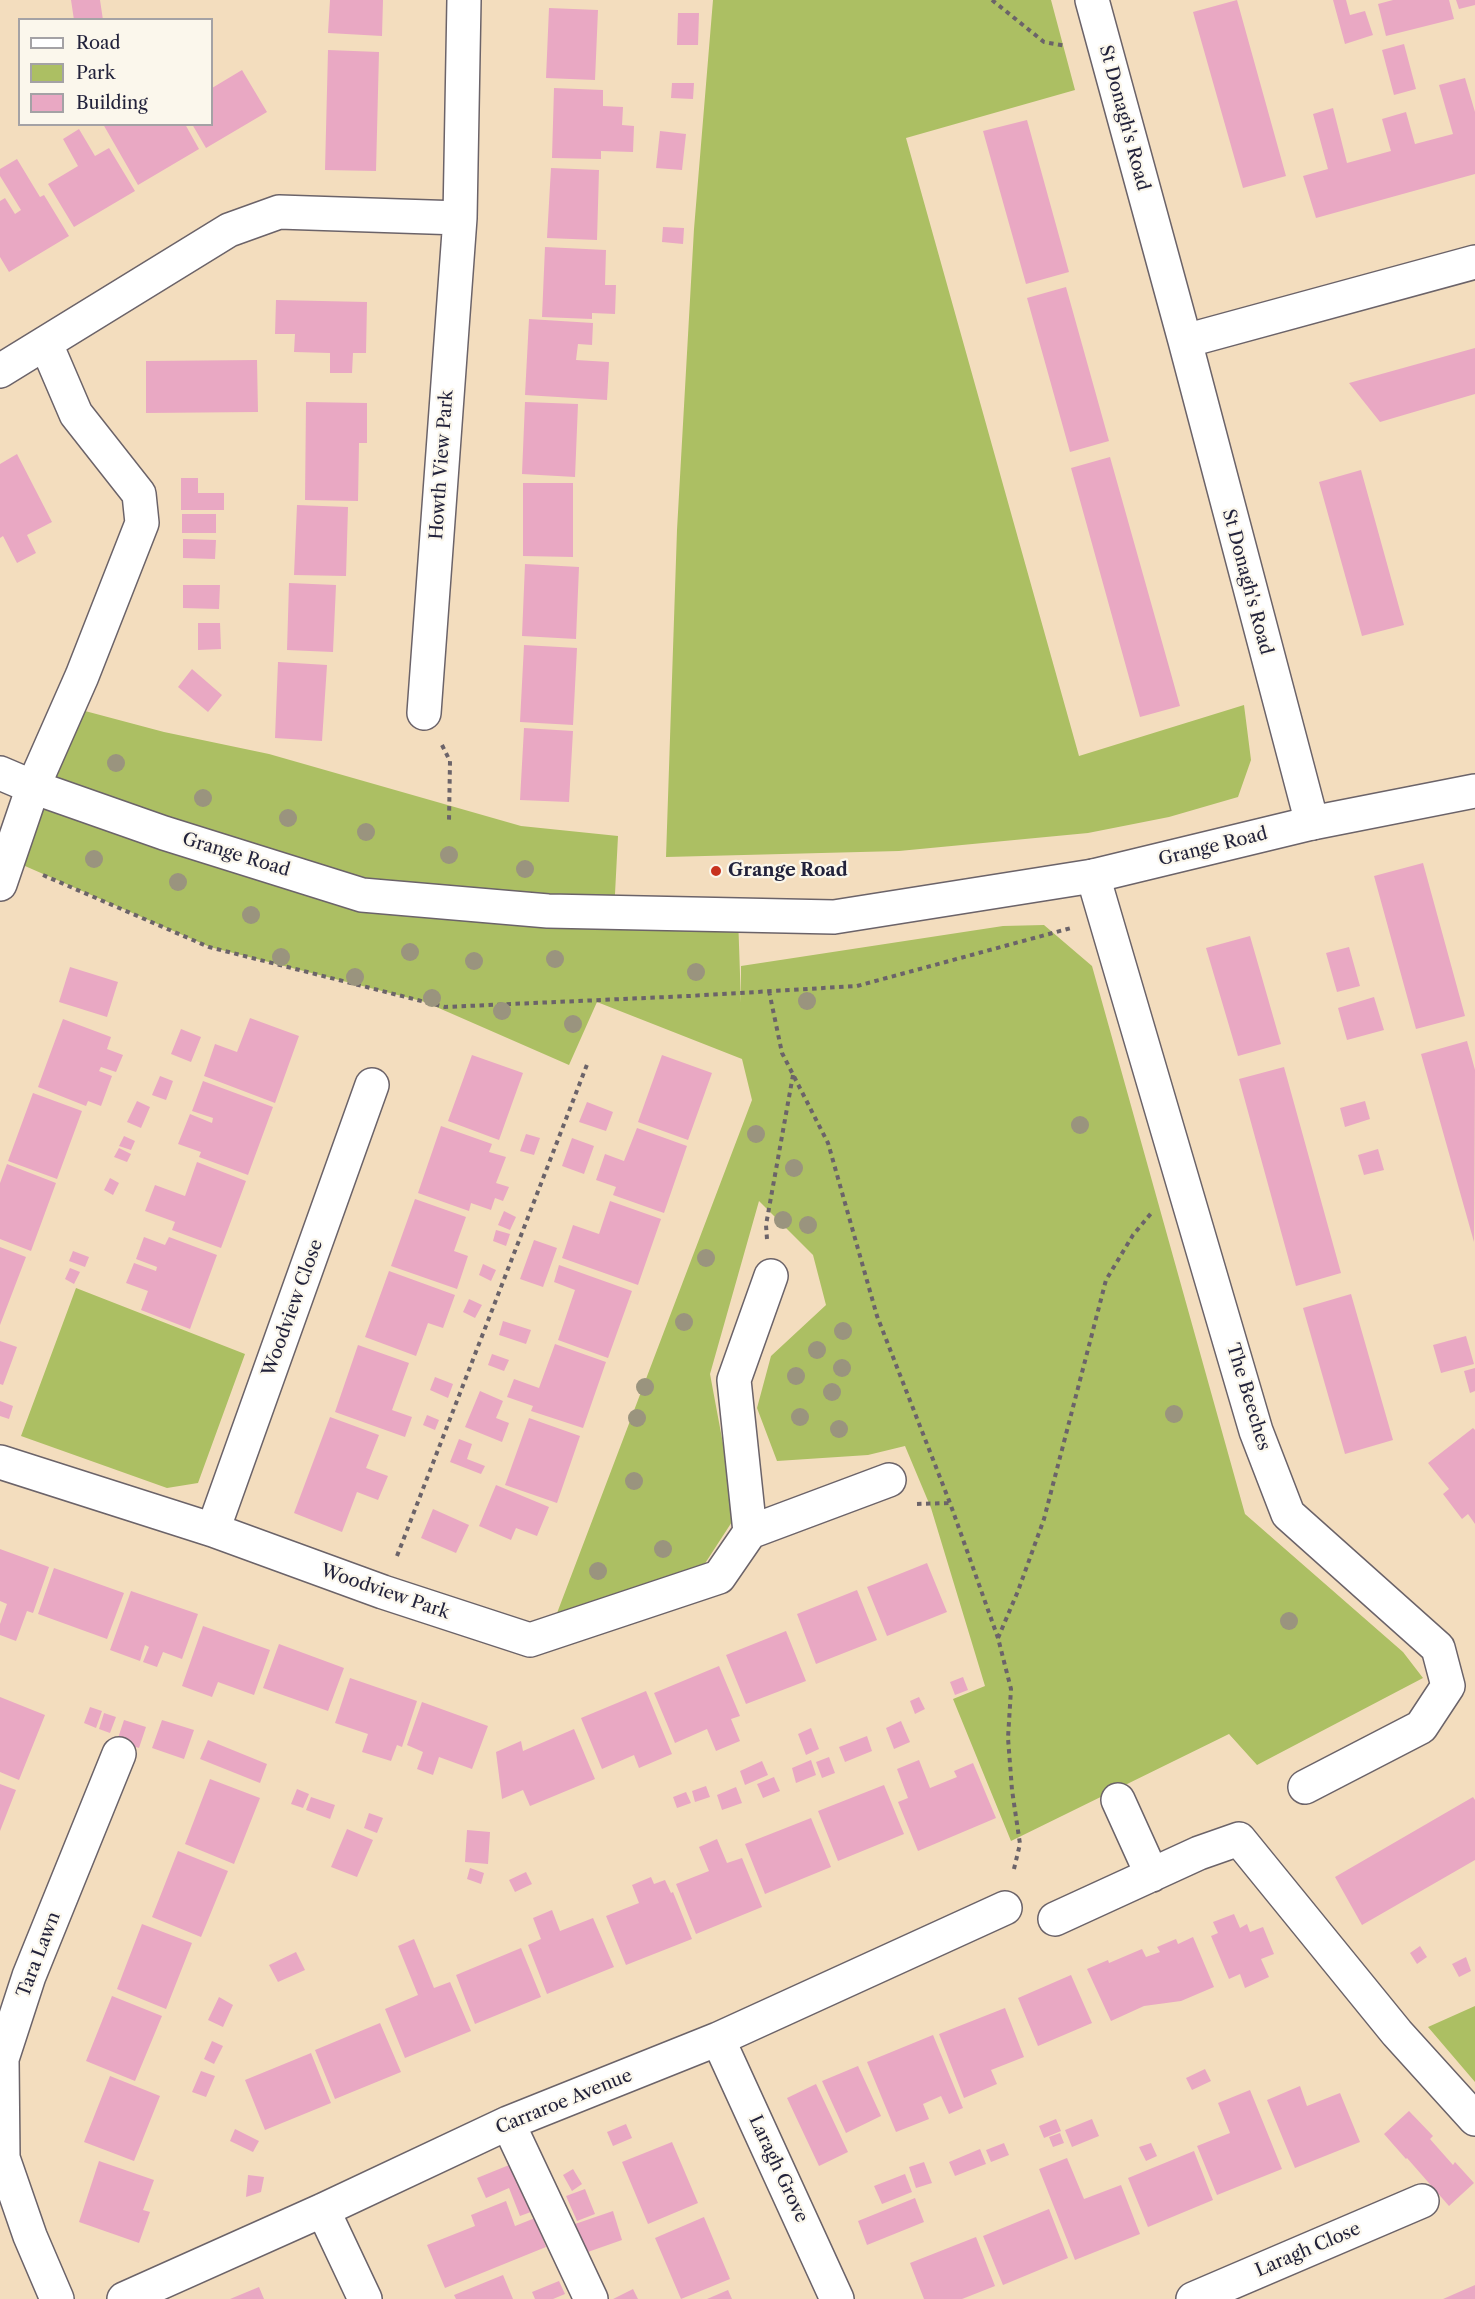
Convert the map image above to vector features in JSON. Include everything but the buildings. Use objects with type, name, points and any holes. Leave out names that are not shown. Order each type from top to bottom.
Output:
[{"type":"street","name":"Howth View Park","points":[[424,713],[459,218],[464,0]]},
{"type":"street","name":"St Donagh's Road","points":[[1092,0],[1312,823]]},
{"type":"street","points":[[0,370],[46,344],[229,230],[279,212],[459,218]]},
{"type":"street","points":[[1185,341],[1475,262]]},
{"type":"street","points":[[0,884],[33,787],[82,676],[141,523],[139,494],[76,414],[46,344]]},
{"type":"street","name":"Grange Road","points":[[0,773],[33,787],[164,833],[362,895],[548,911],[834,917],[1093,876],[1312,823],[1475,791]]},
{"type":"street","name":"The Beeches","points":[[1093,876],[1256,1431],[1288,1514],[1438,1647],[1448,1686],[1421,1727],[1305,1787]]},
{"type":"street","name":"Woodview Close","points":[[213,1530],[372,1085]]},
{"type":"street","points":[[771,1276],[734,1380],[750,1532],[889,1480]]},
{"type":"street","name":"Woodview Park","points":[[0,1462],[213,1530],[383,1592],[530,1640],[719,1577],[750,1532]]},
{"type":"street","name":"Tara Lawn","points":[[57,2299],[30,2236],[3,2158],[2,2060],[28,1976],[119,1754]]},
{"type":"street","points":[[1118,1800],[1152,1875]]},
{"type":"street","points":[[1055,1919],[1199,1853],[1239,1839],[1397,2033],[1475,2119]]},
{"type":"street","name":"Carraroe Avenue","points":[[123,2299],[323,2210],[508,2123],[718,2039],[1005,1908]]},
{"type":"street","name":"Laragh Grove","points":[[718,2039],[837,2299]]},
{"type":"street","points":[[508,2123],[591,2299]]},
{"type":"street","name":"Laragh Close","points":[[1193,2299],[1422,2201]]},
{"type":"street","points":[[323,2210],[365,2299]]},
{"type":"path","points":[[992,0],[1044,42],[1106,52]]},
{"type":"path","points":[[424,713],[450,761],[449,821]]},
{"type":"path","points":[[44,875],[209,947],[445,1006],[858,986],[1045,934],[1107,920]]},
{"type":"path","points":[[769,991],[782,1053],[828,1143],[877,1316],[950,1503],[998,1638],[1011,1689],[1008,1738],[1012,1790],[1020,1844],[1005,1908]]},
{"type":"path","points":[[383,1592],[588,1062]]},
{"type":"path","points":[[771,1276],[766,1225],[793,1074]]},
{"type":"path","points":[[998,1638],[1044,1520],[1106,1280],[1132,1235],[1181,1175]]},
{"type":"green space","points":[[713,0],[1051,0],[1075,90],[906,138],[1079,756],[1244,705],[1251,760],[1238,797],[1169,817],[1088,833],[899,851],[666,857],[677,530],[694,229]]},
{"type":"green space","points":[[70,707],[164,732],[269,754],[521,826],[618,836],[614,913],[738,916],[741,1003],[741,966],[1003,926],[1044,925],[1092,966],[1245,1514],[1403,1652],[1423,1678],[1257,1765],[1229,1734],[1011,1841],[953,1699],[985,1686],[931,1508],[905,1446],[868,1455],[777,1461],[757,1408],[771,1356],[826,1305],[813,1255],[759,1201],[710,1374],[726,1460],[739,1511],[704,1565],[554,1621],[752,1100],[742,1059],[597,1002],[569,1065],[425,1002],[210,947],[9,859],[34,786]]},
{"type":"green space","points":[[76,1288],[245,1354],[198,1483],[167,1488],[21,1436]]},
{"type":"green space","points":[[1475,2006],[1475,2082],[1428,2027]]},
{"type":"place","name":"Grange Road","points":[[716,871]]}]
